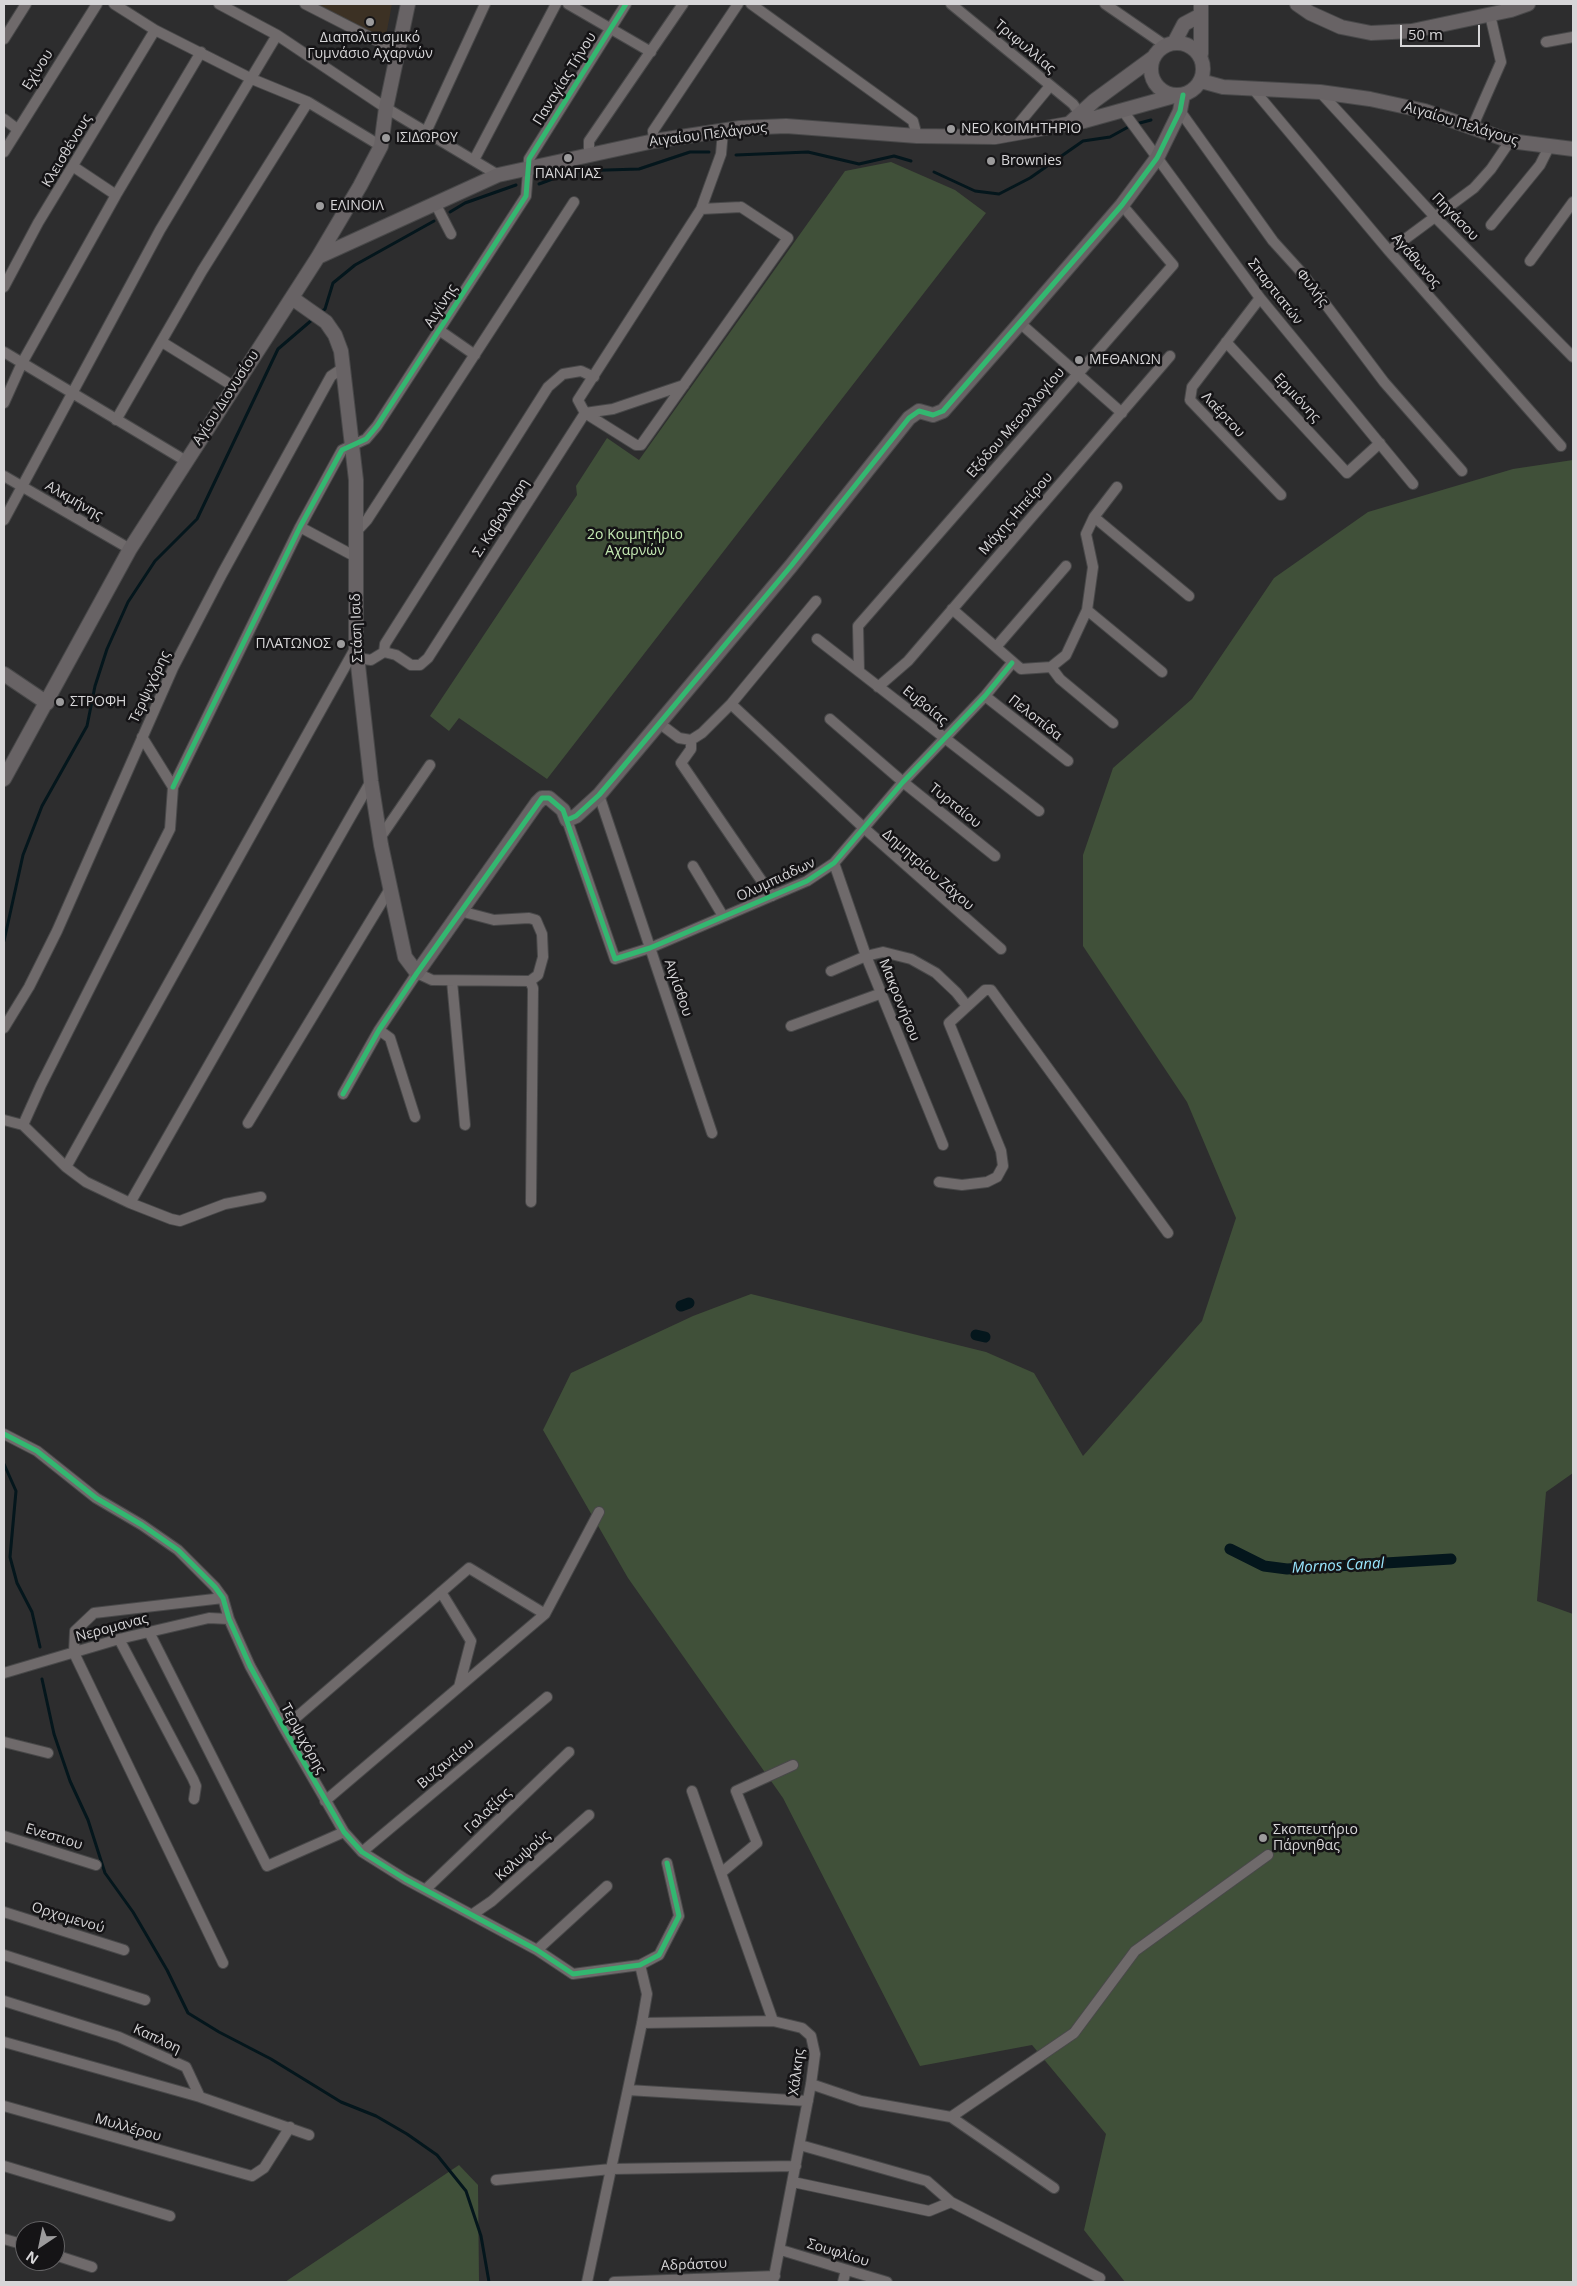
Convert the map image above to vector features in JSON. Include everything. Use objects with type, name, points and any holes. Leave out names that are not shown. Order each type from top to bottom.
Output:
[{"type":"street","points":[[4,39],[26,4]]},
{"type":"street","name":"Εχίνου","points":[[4,152],[97,4]]},
{"type":"street","points":[[114,4],[155,30],[201,52],[252,80],[308,102],[380,146]]},
{"type":"street","points":[[219,4],[277,35],[386,108],[498,175]]},
{"type":"street","points":[[305,4],[399,52]]},
{"type":"street","name":"Αγίου Διονυσίου","points":[[4,779],[130,549],[318,257],[360,186],[380,146],[408,4]]},
{"type":"street","points":[[426,132],[484,4]]},
{"type":"street","points":[[474,160],[556,4]]},
{"type":"street","points":[[568,4],[651,52]]},
{"type":"street","name":"Παναγίας Τήνου","points":[[527,168],[528,159],[626,4]]},
{"type":"street","points":[[589,154],[589,141],[683,4]]},
{"type":"street","points":[[654,141],[653,131],[738,4]]},
{"type":"street","points":[[752,4],[913,121],[917,136]]},
{"type":"street","name":"Τριφυλλίας","points":[[951,4],[1050,86],[1080,114]]},
{"type":"street","points":[[1105,4],[1170,44],[1190,46],[1201,54]]},
{"type":"street","points":[[1297,4],[1310,13],[1341,27],[1371,33],[1412,32],[1528,4]]},
{"type":"street","points":[[1069,124],[1154,58],[1170,44],[1184,24],[1201,9]]},
{"type":"street","points":[[1154,58],[1151,74],[1154,83],[1165,93],[1179,96],[1197,88],[1201,81],[1204,65],[1201,54],[1201,9]]},
{"type":"street","points":[[1472,128],[1501,62],[1490,14]]},
{"type":"street","name":"Κλεισθένους","points":[[4,286],[38,223],[74,167],[155,30]]},
{"type":"street","points":[[4,520],[70,392],[160,230],[252,80],[277,35]]},
{"type":"street","points":[[1546,42],[1573,37]]},
{"type":"street","points":[[4,402],[22,363],[116,195],[201,52]]},
{"type":"street","name":"Αιγαίου Πελάγους","points":[[1201,81],[1224,87],[1320,92],[1370,99],[1425,111],[1510,141],[1573,149]]},
{"type":"street","points":[[1018,134],[1016,127],[1050,86]]},
{"type":"street","name":"Αγάθωνος","points":[[1254,90],[1389,252],[1561,446]]},
{"type":"street","name":"Πηγάσου","points":[[1320,92],[1436,218],[1573,357]]},
{"type":"street","points":[[342,1094],[379,1030],[460,911],[542,798],[549,798],[556,803],[563,810],[567,820],[576,816],[599,795],[791,566],[909,418],[919,411],[934,415],[943,411],[1122,205],[1158,158],[1180,111],[1179,96]]},
{"type":"street","name":"Αιγαίου Πελάγους","points":[[318,257],[498,175],[654,141],[724,131],[786,126],[917,136],[995,137],[1123,112],[1179,96]]},
{"type":"street","points":[[116,420],[202,271],[308,102]]},
{"type":"street","name":"Φυλής","points":[[1180,111],[1273,241],[1302,273],[1384,382],[1462,471]]},
{"type":"street","name":"Σπαρτιατών","points":[[1123,112],[1260,298],[1413,484]]},
{"type":"street","points":[[4,119],[17,129]]},
{"type":"street","points":[[701,209],[741,207],[788,238],[641,446],[636,445],[585,413],[578,400],[701,209],[721,154],[724,131]]},
{"type":"street","points":[[1389,252],[1474,188],[1492,169],[1510,141]]},
{"type":"street","points":[[1491,225],[1540,165],[1549,147]]},
{"type":"street","points":[[74,167],[116,195]]},
{"type":"street","name":"Αιγίνης","points":[[173,787],[300,527],[342,450],[366,439],[377,426],[526,196],[527,168]]},
{"type":"street","points":[[355,533],[367,520],[574,202]]},
{"type":"street","points":[[1530,262],[1573,202]]},
{"type":"street","points":[[435,203],[451,234]]},
{"type":"street","name":"Εξόδου Μεσολλογίου","points":[[859,671],[858,626],[1173,265],[1122,205]]},
{"type":"street","name":"Στάση Ισιδ","points":[[292,298],[326,322],[335,335],[341,351],[356,480],[356,653],[380,838],[405,957],[417,974]]},
{"type":"street","name":"Λαέρτου","points":[[1260,298],[1192,387],[1190,400],[1280,495]]},
{"type":"street","points":[[1020,323],[1122,413]]},
{"type":"street","points":[[439,330],[475,355]]},
{"type":"street","points":[[162,342],[234,386]]},
{"type":"street","name":"Ερμιόνης","points":[[1226,342],[1347,473],[1380,443]]},
{"type":"street","points":[[4,352],[186,461]]},
{"type":"street","name":"Μάχης Ηπείρου","points":[[878,687],[908,661],[1170,356]]},
{"type":"street","name":"Τερψιχόρης","points":[[4,1028],[29,987],[57,931],[173,668],[222,574],[331,376],[343,368]]},
{"type":"street","points":[[66,1167],[356,653],[371,660],[384,652],[385,644],[548,387],[563,374],[581,371],[594,377]]},
{"type":"street","points":[[585,413],[613,409],[684,385]]},
{"type":"street","name":"Σ. Καβαλλαρη","points":[[384,652],[396,656],[411,665],[420,665],[428,658],[585,413]]},
{"type":"street","name":"Αλκμήνης","points":[[4,476],[130,549]]},
{"type":"street","points":[[952,609],[1021,669],[1052,668],[1066,655],[1087,610],[1093,567],[1086,534],[1094,517],[1117,487]]},
{"type":"street","points":[[1094,517],[1189,596]]},
{"type":"street","points":[[300,527],[356,557]]},
{"type":"street","points":[[996,647],[1066,566]]},
{"type":"street","points":[[660,723],[679,738],[690,740],[702,733],[731,704],[816,601]]},
{"type":"street","points":[[1087,610],[1162,672]]},
{"type":"street","name":"Ευβοίας","points":[[818,639],[1039,812]]},
{"type":"street","name":"Ολυμπιάδων","points":[[567,820],[615,959],[650,948],[807,881],[834,863],[903,782],[985,696],[1012,663]]},
{"type":"street","points":[[1052,668],[1060,679],[1113,723]]},
{"type":"street","points":[[4,674],[47,703]]},
{"type":"street","name":"Πελοπίδα","points":[[985,696],[1068,761]]},
{"type":"street","name":"Δημητρίου Ζάχου","points":[[731,704],[864,828],[1001,949]]},
{"type":"street","name":"Τυρταίου","points":[[830,719],[903,782],[995,856]]},
{"type":"street","points":[[23,1125],[41,1085],[170,829],[173,787],[142,736]]},
{"type":"street","points":[[690,740],[691,749],[681,763],[772,896]]},
{"type":"street","points":[[380,838],[430,765]]},
{"type":"street","points":[[130,1203],[372,781]]},
{"type":"street","name":"Αιγίσθου","points":[[599,795],[712,1133]]},
{"type":"street","name":"Μακρονήσου","points":[[834,863],[866,956],[943,1145]]},
{"type":"street","points":[[693,866],[723,916]]},
{"type":"street","points":[[248,1123],[391,887]]},
{"type":"street","points":[[417,974],[432,980],[452,981],[530,981],[538,975],[543,957],[542,934],[536,920],[529,918],[494,920],[460,911]]},
{"type":"street","points":[[831,971],[866,956],[883,952],[910,959],[936,973],[956,992],[967,1006]]},
{"type":"street","points":[[452,981],[465,1125]]},
{"type":"street","points":[[530,981],[533,988],[531,1202]]},
{"type":"street","points":[[939,1182],[962,1185],[987,1182],[997,1177],[1003,1166],[1001,1151],[949,1023],[985,990],[991,990],[1168,1233]]},
{"type":"street","points":[[791,1026],[882,993]]},
{"type":"street","points":[[379,1030],[390,1038],[415,1117]]},
{"type":"street","points":[[4,1120],[23,1125],[66,1167],[86,1182],[130,1203],[180,1221],[226,1204],[260,1197]]},
{"type":"street","name":"Τερψιχόρης","points":[[4,1434],[36,1451],[96,1498],[142,1524],[178,1550],[200,1570],[223,1598],[229,1619],[250,1666],[325,1801],[344,1832],[362,1852],[537,1950],[574,1974],[640,1965]]},
{"type":"street","points":[[325,1801],[545,1614],[599,1512]]},
{"type":"street","points":[[284,1728],[469,1568],[545,1614]]},
{"type":"street","points":[[441,1592],[471,1641],[459,1687]]},
{"type":"street","points":[[223,1598],[94,1613],[75,1631],[74,1653],[223,1962]]},
{"type":"street","name":"Νερομανας","points":[[4,1673],[119,1638],[209,1618],[229,1619]]},
{"type":"street","points":[[149,1632],[267,1866],[344,1832]]},
{"type":"street","points":[[119,1638],[193,1779],[196,1786],[194,1799]]},
{"type":"street","name":"Βυζαντίου","points":[[362,1852],[547,1697]]},
{"type":"street","points":[[4,1742],[48,1753]]},
{"type":"street","name":"Γαλαξίας","points":[[426,1889],[569,1752]]},
{"type":"street","points":[[721,1872],[757,1843],[736,1791],[793,1765]]},
{"type":"street","points":[[692,1791],[773,2021]]},
{"type":"street","name":"Καλυψούς","points":[[473,1914],[492,1901],[589,1815]]},
{"type":"street","name":"Ενεστιου","points":[[4,1836],[96,1865]]},
{"type":"street","points":[[951,2117],[1074,2033],[1135,1951],[1268,1855]]},
{"type":"street","points":[[587,2282],[642,2024],[647,1994],[640,1965],[658,1955],[679,1916],[667,1863]]},
{"type":"street","points":[[537,1950],[607,1886]]},
{"type":"street","name":"Ορχομενού","points":[[4,1912],[124,1950]]},
{"type":"street","points":[[4,1955],[146,2000]]},
{"type":"street","name":"Καπλοη","points":[[4,2001],[119,2037],[186,2067],[200,2097]]},
{"type":"street","name":"Χάλκης","points":[[642,2024],[773,2021],[802,2028],[811,2036],[816,2054],[781,2250],[774,2279]]},
{"type":"street","points":[[4,2042],[200,2097],[309,2135]]},
{"type":"street","points":[[811,2084],[861,2101],[951,2117],[1054,2188]]},
{"type":"street","points":[[628,2090],[808,2101]]},
{"type":"street","name":"Μυλλέρου","points":[[4,2106],[245,2175],[258,2174],[264,2168],[290,2127]]},
{"type":"street","points":[[800,2145],[927,2181],[951,2202],[1100,2278]]},
{"type":"street","points":[[4,2166],[170,2216]]},
{"type":"street","points":[[496,2180],[611,2169],[796,2166]]},
{"type":"street","points":[[793,2182],[930,2211],[951,2202]]},
{"type":"street","name":"Σουφλίου","points":[[781,2250],[887,2282]]},
{"type":"street","points":[[65,2258],[92,2267]]},
{"type":"street","points":[[843,2282],[846,2270]]},
{"type":"street","name":"Αδράστου","points":[[614,2282],[774,2279]]},
{"type":"shaded area","name":"Διαπολιτισμικό Γυμνάσιο Αχαρνών","points":[[318,4],[392,4],[385,41]]},
{"type":"green space","name":"2ο Κοιμητήριο Αχαρνών","points":[[891,162],[955,190],[986,213],[547,779],[459,718],[449,731],[430,716],[577,495],[576,486],[607,438],[639,460],[845,171]]},
{"type":"green space","points":[[1573,460],[1573,1473],[1546,1492],[1537,1601],[1573,1614],[1573,2282],[1125,2282],[1084,2230],[1106,2134],[1032,2045],[920,2066],[783,1798],[628,1578],[543,1430],[571,1373],[693,1316],[751,1294],[986,1352],[1034,1373],[1083,1456],[1202,1321],[1236,1218],[1187,1102],[1083,946],[1083,855],[1113,768],[1192,699],[1274,578],[1368,512],[1513,469]]},
{"type":"green space","points":[[459,2165],[478,2185],[479,2282],[285,2282]]},
{"type":"waterway","points":[[1136,124],[1151,120]]},
{"type":"waterway","points":[[934,172],[975,191],[999,194],[1030,178],[1083,141],[1110,137],[1130,126]]},
{"type":"waterway","points":[[539,184],[574,171],[639,169],[690,152],[709,152]]},
{"type":"waterway","points":[[736,155],[808,152],[859,164],[894,156],[911,161]]},
{"type":"waterway","points":[[450,212],[465,203],[516,185]]},
{"type":"waterway","points":[[320,313],[325,309],[333,283],[355,265],[434,221]]},
{"type":"waterway","points":[[4,941],[23,855],[42,806],[87,726],[95,686],[107,649],[128,602],[155,561],[197,519],[278,349],[313,319]]},
{"type":"waterway","name":"Mornos Canal","points":[[681,1306],[689,1303]]},
{"type":"waterway","name":"Mornos Canal","points":[[976,1335],[985,1337]]},
{"type":"waterway","points":[[4,1464],[16,1491],[10,1557],[17,1583],[32,1612],[40,1647]]},
{"type":"waterway","name":"Mornos Canal","points":[[1230,1549],[1264,1566],[1287,1569],[1451,1559]]},
{"type":"waterway","points":[[42,1679],[54,1734],[70,1781],[88,1820],[105,1873],[133,1912],[167,1970],[188,2013],[219,2032],[271,2059],[341,2102],[376,2116],[407,2134],[437,2155],[466,2191],[481,2236],[489,2282]]},
{"type":"cycle path","points":[[173,787],[300,527],[342,450],[366,439],[377,426],[526,196],[529,159],[626,4]]},
{"type":"cycle path","points":[[567,820],[576,816],[599,795],[617,774],[791,566],[909,418],[919,411],[933,415],[943,411],[1122,205],[1157,158],[1180,111],[1183,95]]},
{"type":"cycle path","points":[[343,1094],[379,1030],[417,973],[542,798],[549,798],[563,810],[615,959],[650,948],[807,881],[834,863],[903,782],[985,696],[1012,663]]},
{"type":"cycle path","points":[[4,1434],[37,1451],[96,1498],[142,1525],[178,1550],[215,1587],[223,1598],[229,1619],[250,1666],[284,1728],[344,1832],[362,1852],[405,1879],[537,1950],[573,1974],[640,1965],[659,1955],[679,1916],[667,1863]]},
{"type":"place","name":"Διαπολιτισμικό Γυμνάσιο Αχαρνών","points":[[370,22]]},
{"type":"place","name":"ΝΕΟ ΚΟΙΜΗΤΗΡΙΟ","points":[[951,129]]},
{"type":"place","name":"ΙΣΙΔΩΡΟΥ","points":[[386,138]]},
{"type":"place","name":"ΠΑΝΑΓΙΑΣ","points":[[568,158]]},
{"type":"place","name":"Brownies","points":[[991,161]]},
{"type":"place","name":"ΕΛΙΝΟΙΛ","points":[[320,206]]},
{"type":"place","name":"ΜΕΘΑΝΩΝ","points":[[1079,360]]},
{"type":"place","name":"ΠΛΑΤΩΝΟΣ","points":[[341,644]]},
{"type":"place","name":"ΣΤΡΟΦΗ","points":[[60,702]]},
{"type":"place","name":"Σκοπευτήριο Πάρνηθας","points":[[1263,1838]]}]
